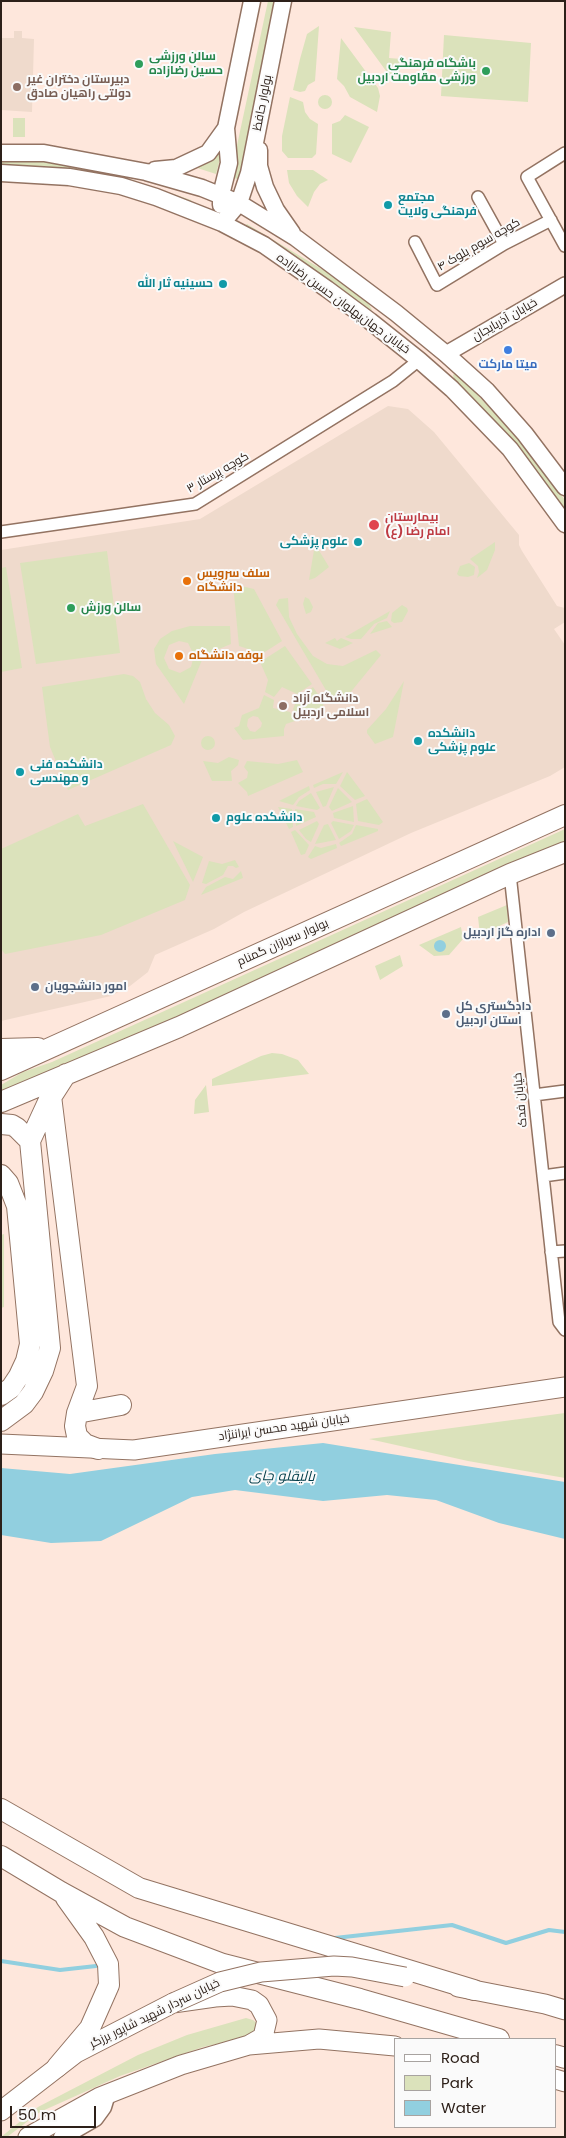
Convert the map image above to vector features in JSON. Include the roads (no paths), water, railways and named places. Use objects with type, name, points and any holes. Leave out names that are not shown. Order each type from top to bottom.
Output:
[{"type":"highway","name":"بولوار سربازان گمنام","points":[[1,1070],[565,815]]},
{"type":"highway","points":[[1,1102],[179,1027],[510,874],[565,852]]},
{"type":"highway","points":[[1,1049],[50,1047]]},
{"type":"highway","points":[[1,1421],[24,1404],[34,1392],[50,1348],[30,1141],[51,1096],[66,1074]]},
{"type":"highway","points":[[51,1096],[87,1386],[77,1413],[75,1426],[77,1436],[85,1444],[98,1449]]},
{"type":"highway","points":[[1,1124],[12,1125],[30,1141]]},
{"type":"highway","points":[[1,1175],[8,1183],[17,1206],[30,1344],[26,1361],[19,1376],[11,1388],[1,1395]]},
{"type":"highway","points":[[44,1282],[74,1279]]},
{"type":"highway","points":[[77,1413],[121,1405]]},
{"type":"highway","points":[[1,1809],[139,1888],[474,1990]]},
{"type":"highway","points":[[1,1856],[125,1927],[223,1964],[360,1999],[495,2038]]},
{"type":"highway","points":[[57,2067],[90,2028],[109,1984],[108,1964],[94,1937],[62,1892]]},
{"type":"main road","points":[[222,222],[221,195],[229,163],[226,128],[252,1]]},
{"type":"main road","name":"بولوار حافظ","points":[[239,203],[249,173],[283,1]]},
{"type":"main road","points":[[146,172],[176,168],[196,160],[208,153],[226,128]]},
{"type":"main road","points":[[257,128],[259,166],[265,187],[276,210],[296,238]]},
{"type":"main road","name":"خیابان جهان‌پهلوان حسین رضا‌زاده","points":[[1,153],[44,153],[146,172],[221,195],[239,203],[296,238],[396,312],[446,354],[486,391],[525,434],[565,487]]},
{"type":"main road","name":"خیابان جهان‌پهلوان حسین رضا‌زاده","points":[[1,173],[70,177],[121,186],[222,222],[264,245],[327,289],[452,389],[510,449],[565,524]]},
{"type":"main road","points":[[222,222],[239,203]]},
{"type":"main road","name":"خیابان شهید محسن ایراننژاد","points":[[1,1444],[134,1450],[565,1387]]},
{"type":"main road","name":"خیابان سردار شهید شاپور برزگر","points":[[1,2111],[76,2053],[173,2003],[220,1982],[261,1972],[334,1966],[352,1967],[545,2004],[565,2010]]},
{"type":"main road","points":[[173,2003],[232,1996],[252,2000],[259,2005],[267,2020],[263,2037],[249,2046]]},
{"type":"main road","points":[[28,2137],[107,2094],[182,2065],[249,2046],[319,2039],[394,2046]]},
{"type":"main road","points":[[62,2137],[95,2118],[103,2107],[107,2094]]},
{"type":"street","points":[[565,152],[527,177],[565,246]]},
{"type":"street","points":[[478,197],[504,244]]},
{"type":"street","name":"کوچه سوم بلوک ۴","points":[[414,242],[437,285],[504,244],[551,220]]},
{"type":"street","name":"خیابان آذربایجان","points":[[446,354],[565,285]]},
{"type":"street","name":"کوچه پرستار ۳","points":[[1,532],[195,504],[393,381],[418,360]]},
{"type":"street","name":"خیابان فدک","points":[[510,874],[543,1176],[562,1326]]},
{"type":"street","points":[[534,1095],[565,1092]]},
{"type":"street","points":[[543,1176],[565,1173]]},
{"type":"street","points":[[552,1252],[565,1250]]},
{"type":"water","points":[[438,940],[442,940],[446,946],[442,952],[438,952],[434,948],[434,944]]},
{"type":"water","name":"بالیقلو چای","points":[[323,1443],[565,1482],[565,1539],[499,1523],[436,1500],[387,1495],[323,1501],[235,1490],[192,1497],[101,1541],[51,1543],[1,1535],[1,1468],[70,1474],[215,1454]]},
{"type":"waterway","points":[[335,1938],[452,1925],[506,1943],[549,1930],[565,1932]]},
{"type":"waterway","points":[[1,1961],[60,1970],[96,1966]]},
{"type":"place","name":"سالن ورزشی حسین رضا‌زاده","points":[[139,64]]},
{"type":"place","name":"باشگاه فرهنگی ورزشی مقاومت اردبیل","points":[[486,71]]},
{"type":"place","name":"دبیرستان دختران غیر دولتی راهیان صادق","points":[[17,87]]},
{"type":"place","name":"مجتمع فرهنگی ولایت","points":[[388,205]]},
{"type":"place","name":"حسینیه ثار الله","points":[[223,284]]},
{"type":"place","name":"میتا مارکت","points":[[508,350]]},
{"type":"place","name":"بیمارستان امام رضا (ع)","points":[[374,525]]},
{"type":"place","name":"علوم پزشکی","points":[[358,542]]},
{"type":"place","name":"سلف سرویس دانشگاه","points":[[187,581]]},
{"type":"place","name":"سالن ورزش","points":[[71,608]]},
{"type":"place","name":"بوفه دانشگاه","points":[[179,656]]},
{"type":"place","name":"دانشگاه آزاد اسلامی اردبیل","points":[[283,706]]},
{"type":"place","name":"دانشکده علوم پزشکی","points":[[418,741]]},
{"type":"place","name":"دانشکده فنی و مهندسی","points":[[20,772]]},
{"type":"place","name":"دانشکده علوم","points":[[216,818]]},
{"type":"place","name":"اداره گاز اردبیل","points":[[551,933]]},
{"type":"place","name":"امور دانشجویان","points":[[35,987]]},
{"type":"place","name":"دادگستری کل استان اردبیل","points":[[446,1014]]}]
